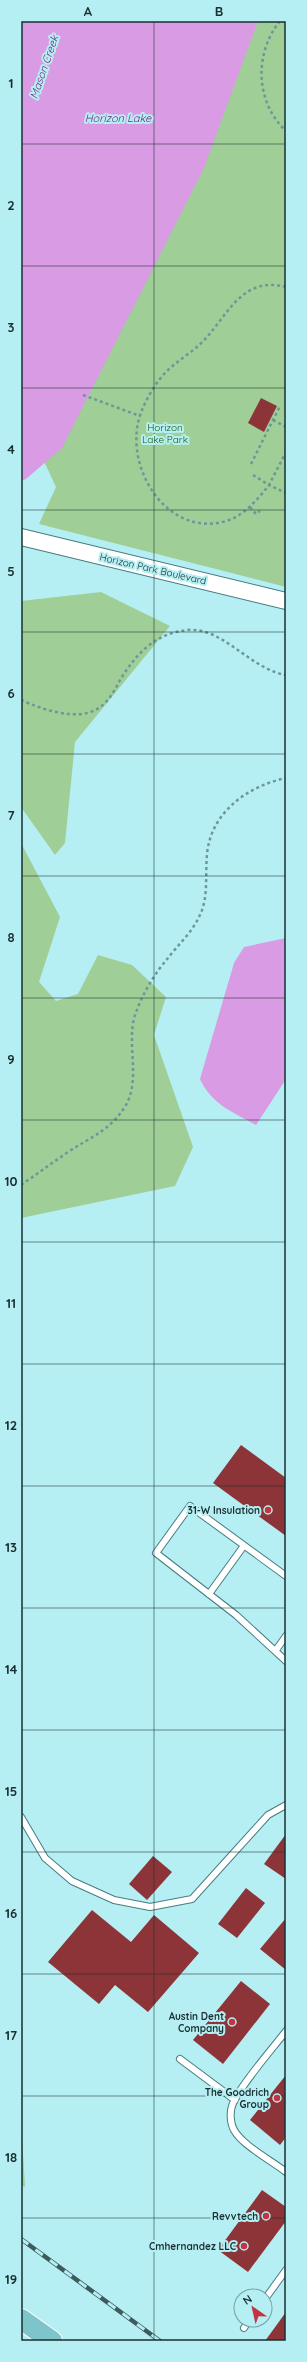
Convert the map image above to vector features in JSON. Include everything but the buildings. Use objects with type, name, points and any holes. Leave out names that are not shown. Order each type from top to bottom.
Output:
[{"type":"main road","points":[[21,2319],[52,2341]]},
{"type":"street","name":"Horizon Park Boulevard","points":[[21,537],[286,601]]},
{"type":"lane","points":[[286,1576],[243,1547],[190,1506],[156,1553],[209,1594],[276,1650],[286,1661]]},
{"type":"lane","points":[[209,1594],[243,1547]]},
{"type":"lane","points":[[276,1650],[286,1636]]},
{"type":"lane","points":[[21,1817],[45,1858],[72,1881],[114,1900],[150,1907],[192,1899],[268,1815],[286,1805]]},
{"type":"lane","points":[[286,2031],[235,2100],[231,2116],[233,2128],[239,2137],[286,2172]]},
{"type":"lane","points":[[180,2059],[235,2100]]},
{"type":"lane","points":[[273,2288],[286,2270]]},
{"type":"path","points":[[280,21],[266,49],[262,81],[270,111],[286,131]]},
{"type":"path","points":[[286,287],[264,286],[238,299],[230,306],[207,337],[164,373],[151,393],[140,416],[136,433],[138,461],[149,488],[165,507],[193,520],[208,523],[226,521],[250,507],[270,485],[286,452]]},
{"type":"path","points":[[83,395],[140,416]]},
{"type":"path","points":[[251,464],[280,406]]},
{"type":"path","points":[[273,420],[286,427]]},
{"type":"path","points":[[253,475],[286,493]]},
{"type":"path","points":[[250,507],[256,514],[260,511]]},
{"type":"path","points":[[21,700],[54,712],[72,714],[92,711],[106,702],[134,658],[143,649],[165,635],[189,630],[211,634],[263,668],[286,675]]},
{"type":"path","points":[[21,1185],[70,1151],[102,1133],[119,1116],[130,1094],[134,1017],[150,984],[166,960],[199,918],[205,899],[207,852],[212,834],[219,821],[243,794],[260,785],[286,778]]},
{"type":"green space","name":"Horizon Lake Park","points":[[190,21],[286,21],[286,587],[39,524],[56,487],[35,442]]},
{"type":"green space","points":[[101,592],[170,626],[75,742],[65,843],[55,855],[21,807],[21,601]]},
{"type":"green space","points":[[21,843],[60,917],[39,982],[56,1001],[78,994],[98,955],[132,965],[166,997],[154,1035],[193,1147],[175,1186],[21,1218]]},
{"type":"green space","points":[[21,2118],[25,2187],[21,2185]]},
{"type":"water","name":"Horizon Lake","points":[[21,21],[258,21],[204,168],[62,448],[26,479],[21,481]]},
{"type":"water","points":[[286,938],[286,1079],[256,1125],[231,1112],[217,1102],[205,1088],[200,1079],[234,963],[244,947]]},
{"type":"railway","points":[[21,2239],[160,2341]]},
{"type":"place","name":"31-W Insulation","points":[[268,1510]]},
{"type":"place","name":"Austin Dent Company","points":[[232,2022]]},
{"type":"place","name":"The Goodrich Group","points":[[277,2098]]},
{"type":"place","name":"Revvtech","points":[[266,2216]]},
{"type":"place","name":"Cmhernandez LLC","points":[[244,2246]]},
{"type":"water label","name":"Mason Creek","points":[[44,67]]}]
